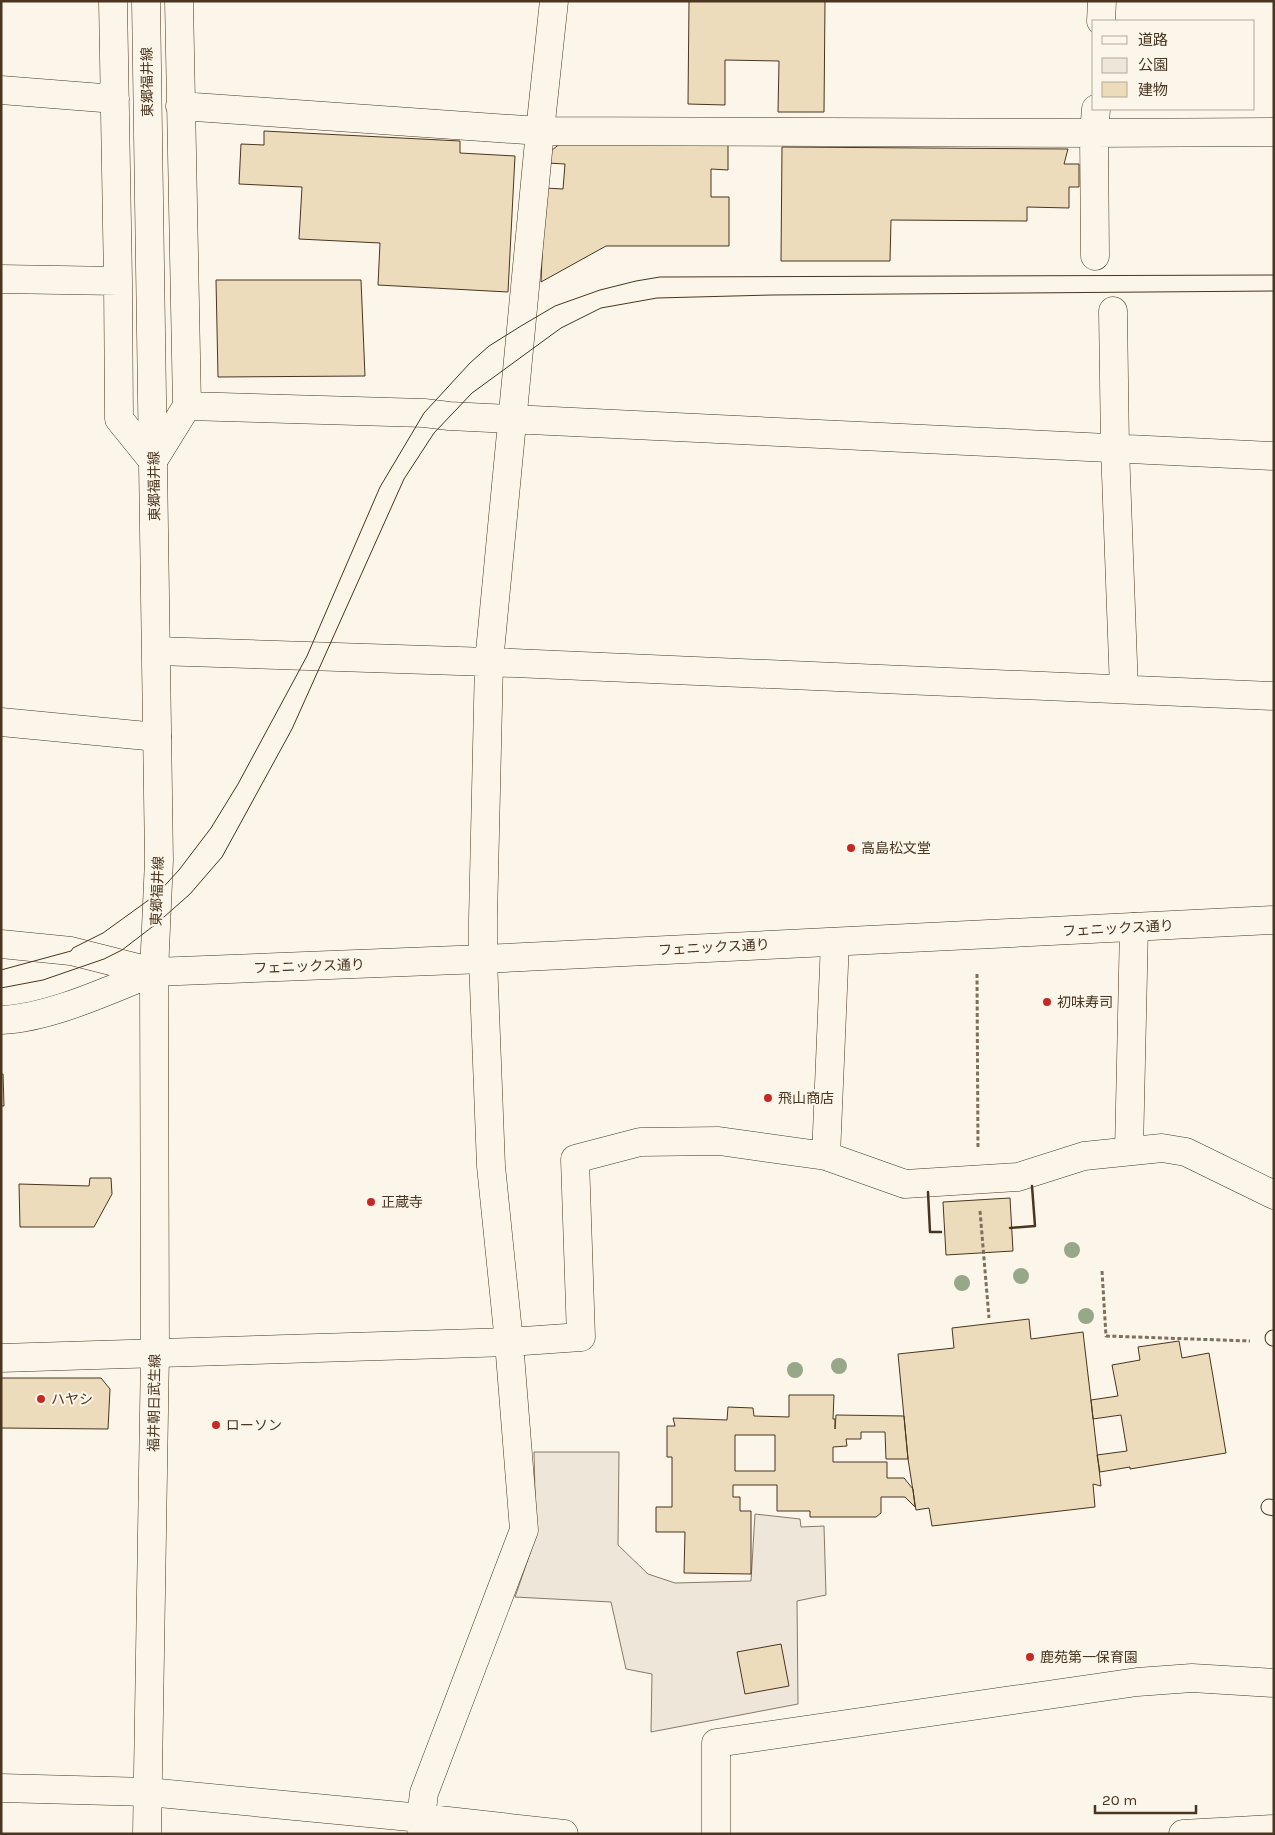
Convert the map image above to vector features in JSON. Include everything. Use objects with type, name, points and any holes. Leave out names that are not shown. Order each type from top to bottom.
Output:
[{"type":"street","points":[[113,1],[119,419],[153,462],[187,406],[179,1]]},
{"type":"street","name":"東郷福井線","points":[[146,1],[159,860],[154,972]]},
{"type":"street","points":[[421,1826],[424,1793],[524,1530],[509,1342],[491,1166],[483,959],[489,662],[554,1]]},
{"type":"street","points":[[1101,20],[1102,1]]},
{"type":"street","points":[[1,90],[115,99]]},
{"type":"street","points":[[180,106],[540,130],[1095,121],[1274,132]]},
{"type":"street","points":[[1095,121],[1095,256]]},
{"type":"street","points":[[1,279],[118,282]]},
{"type":"street","points":[[1113,311],[1115,448],[1124,689]]},
{"type":"street","points":[[187,406],[424,413],[512,419],[1274,456]]},
{"type":"street","points":[[157,651],[489,662],[1274,696]]},
{"type":"street","points":[[1,722],[157,737]]},
{"type":"street","name":"フェニックス通り","points":[[1,944],[71,951],[154,972],[483,959],[1274,920]]},
{"type":"street","points":[[1129,1151],[1134,927]]},
{"type":"street","points":[[826,1156],[835,942]]},
{"type":"street","name":"フェニックス通り","points":[[1,1020],[44,1013],[154,972]]},
{"type":"street","name":"福井朝日武生線","points":[[147,1834],[155,1352],[154,972]]},
{"type":"street","points":[[1,1358],[509,1342],[581,1338],[575,1159],[640,1142],[709,1141],[826,1156],[905,1184],[1018,1177],[1084,1156],[1162,1148],[1186,1152],[1274,1195]]},
{"type":"street","points":[[716,1834],[716,1743],[1137,1682],[1192,1678],[1274,1683]]},
{"type":"street","points":[[1,1788],[148,1792],[421,1826],[564,1834]]},
{"type":"street","points":[[1183,1834],[1274,1829]]},
{"type":"path","points":[[977,974],[978,1158]]},
{"type":"path","points":[[979,1202],[989,1318]]},
{"type":"path","points":[[1102,1271],[1106,1336],[1244,1342],[1273,1338]]},
{"type":"green space","points":[[534,1452],[619,1452],[618,1545],[648,1574],[675,1583],[751,1581],[755,1514],[800,1519],[801,1527],[824,1526],[826,1595],[797,1601],[798,1704],[651,1732],[652,1674],[626,1669],[611,1602],[515,1597],[536,1536]]},
{"type":"building","points":[[689,1],[825,1],[824,112],[778,112],[779,61],[725,60],[725,105],[688,104]]},
{"type":"building","points":[[264,131],[460,141],[460,153],[515,156],[508,292],[378,285],[380,243],[299,239],[302,187],[239,184],[241,144],[264,145]]},
{"type":"building","points":[[561,143],[728,144],[728,170],[711,169],[711,197],[729,197],[729,246],[606,246],[541,282],[545,188],[563,189],[565,164],[547,163],[547,154]]},
{"type":"building","points":[[782,147],[1068,149],[1064,164],[1079,164],[1079,187],[1069,187],[1069,208],[1027,207],[1027,221],[891,220],[890,261],[781,261]]},
{"type":"building","points":[[216,280],[361,280],[365,376],[218,377]]},
{"type":"building","points":[[1,1074],[3,1074],[4,1106],[1,1106]]},
{"type":"building","points":[[90,1178],[111,1178],[112,1194],[94,1227],[20,1227],[19,1184],[89,1186]]},
{"type":"building","points":[[1010,1198],[1013,1251],[946,1255],[943,1202]]},
{"type":"building","points":[[1029,1319],[1031,1339],[1083,1332],[1101,1486],[1093,1484],[1095,1507],[932,1526],[929,1508],[916,1510],[908,1459],[898,1354],[954,1348],[952,1328]]},
{"type":"building","points":[[1179,1341],[1182,1358],[1209,1353],[1226,1453],[1130,1469],[1130,1467],[1100,1472],[1097,1455],[1127,1451],[1121,1415],[1093,1419],[1091,1400],[1118,1396],[1112,1365],[1140,1360],[1138,1347]]},
{"type":"building","points":[[1,1378],[101,1378],[110,1389],[108,1429],[1,1428]]},
{"type":"building","points":[[789,1395],[834,1395],[833,1419],[835,1419],[835,1429],[836,1415],[904,1416],[908,1459],[886,1459],[885,1432],[861,1432],[861,1439],[846,1439],[847,1446],[833,1447],[833,1462],[887,1462],[887,1478],[904,1478],[913,1489],[915,1507],[905,1497],[881,1497],[881,1513],[876,1517],[810,1517],[810,1511],[777,1511],[777,1485],[733,1485],[733,1497],[740,1497],[740,1511],[751,1511],[751,1574],[684,1573],[685,1532],[656,1532],[656,1507],[672,1507],[672,1457],[667,1457],[667,1426],[675,1426],[673,1418],[727,1420],[728,1407],[753,1408],[754,1416],[789,1417]],"holes":[[[735,1435],[775,1435],[775,1471],[735,1471]]]},
{"type":"building","points":[[781,1644],[789,1686],[745,1694],[737,1652]]},
{"type":"tram line","points":[[1,970],[71,951],[73,948],[103,933],[157,894],[179,870],[211,828],[238,784],[307,656],[380,487],[424,413],[470,363],[489,346],[555,306],[600,290],[660,277],[1274,275]]},
{"type":"tram line","points":[[1,988],[43,980],[104,959],[122,950],[156,924],[190,894],[222,857],[292,729],[404,479],[434,433],[472,393],[561,328],[601,308],[657,298],[772,295],[1274,291]]},
{"type":"wall","points":[[1010,1228],[1035,1226],[1032,1186]]},
{"type":"wall","points":[[928,1192],[930,1232],[941,1232]]},
{"type":"place","name":"高島松文堂","points":[[851,848]]},
{"type":"place","name":"初味寿司","points":[[1047,1002]]},
{"type":"place","name":"飛山商店","points":[[768,1098]]},
{"type":"place","name":"正蔵寺","points":[[371,1202]]},
{"type":"place","name":"ハヤシ","points":[[41,1399]]},
{"type":"place","name":"ローソン","points":[[216,1425]]},
{"type":"place","name":"鹿苑第一保育園","points":[[1030,1657]]}]
